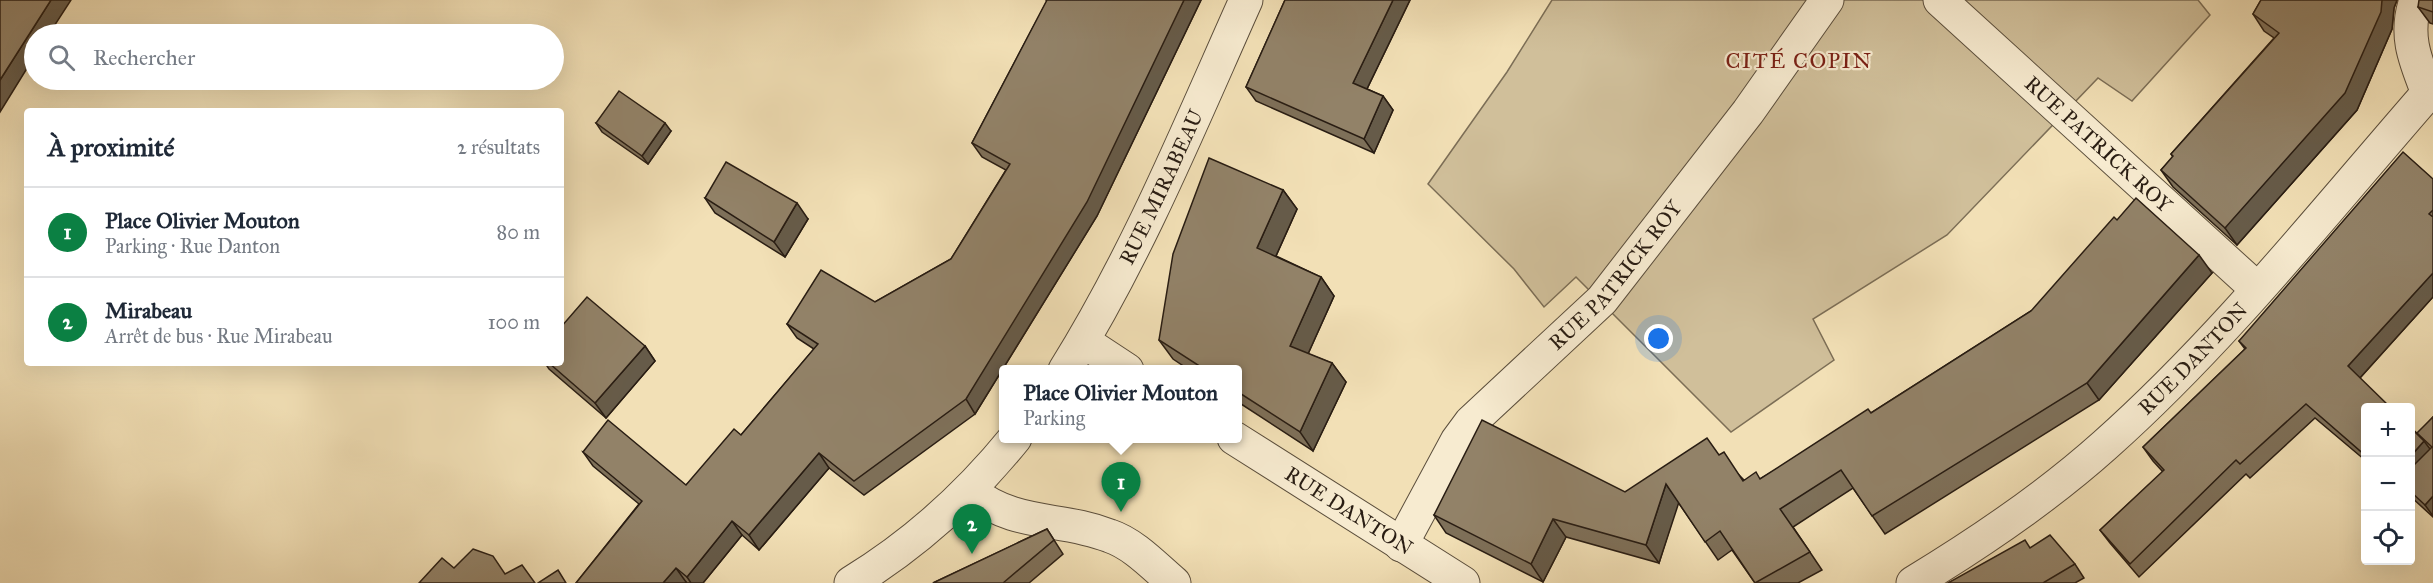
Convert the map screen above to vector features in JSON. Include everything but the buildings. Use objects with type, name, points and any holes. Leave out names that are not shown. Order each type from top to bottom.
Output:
[{"type":"street","name":"RUE MIRABEAU","points":[[1068,365],[1083,341],[1143,229],[1246,0]]},
{"type":"street","name":"RUE PATRICK ROY","points":[[1401,545],[1457,441],[1471,422],[1582,319],[1614,285],[1748,112],[1827,0]]},
{"type":"street","name":"RUE PATRICK ROY","points":[[1940,0],[2256,288]]},
{"type":"street","points":[[2416,0],[2409,29],[2410,50],[2430,94]]},
{"type":"street","name":"RUE DANTON","points":[[1912,583],[2014,516],[2104,446],[2174,378],[2430,94]]},
{"type":"street","points":[[1083,341],[1121,365]]},
{"type":"street","points":[[851,583],[914,541],[970,491],[1011,443]]},
{"type":"street","name":"RUE DANTON","points":[[1242,443],[1463,583]]},
{"type":"street","points":[[970,491],[988,506],[1007,514],[1113,536],[1149,561],[1174,583]]},
{"type":"shaded area","points":[[1552,0],[2198,0],[2210,15],[2132,101],[2098,78],[1947,235],[1813,319],[1834,360],[1731,432],[1576,277],[1544,307],[1514,269],[1428,184],[1507,72]]},
{"type":"place","name":"Place Olivier Mouton","points":[[1121,512]]},
{"type":"place","name":"Mirabeau","points":[[972,554]]},
{"type":"district","name":"CITÉ COPIN","points":[[1799,60]]}]
